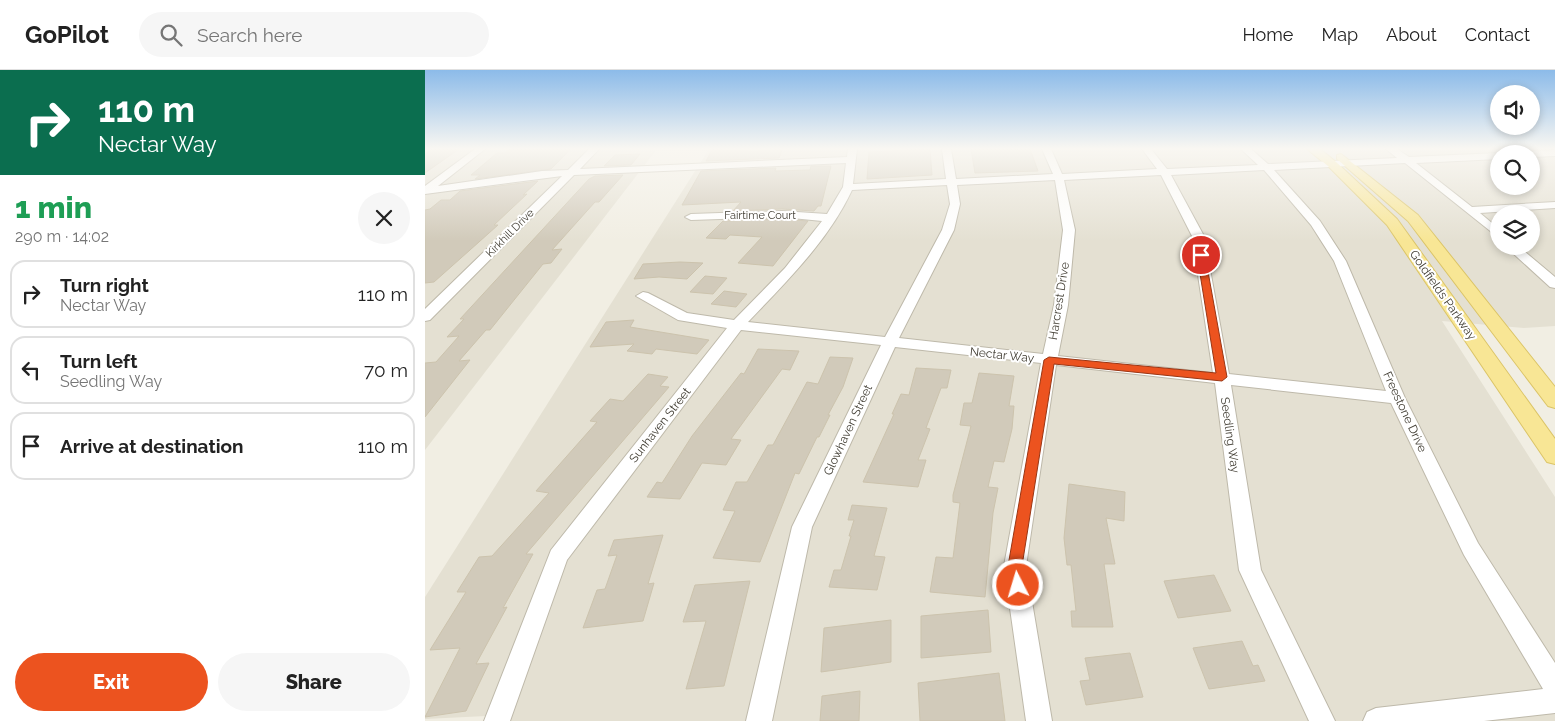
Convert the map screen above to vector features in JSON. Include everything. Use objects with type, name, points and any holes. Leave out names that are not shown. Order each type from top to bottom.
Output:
[{"type":"main road","name":"Goldfields Parkway","points":[[1353,179],[1392,222],[1555,456]]},
{"type":"main road","name":"Goldfields Parkway","points":[[1369,179],[1413,218],[1555,401]]},
{"type":"street","points":[[425,191],[440,179]]},
{"type":"street","points":[[425,191],[505,179]]},
{"type":"street","name":"Kirkhill Drive","points":[[425,317],[565,179]]},
{"type":"street","name":"Sunhaven Street","points":[[497,721],[558,556],[737,325],[789,271],[838,208],[848,187],[849,179]]},
{"type":"street","points":[[848,187],[1008,179]]},
{"type":"street","name":"Harcrest Drive","points":[[1039,721],[1015,566],[1049,360],[1061,305],[1069,230],[1059,179]]},
{"type":"street","name":"Seedling Way","points":[[1168,179],[1198,236],[1222,377],[1250,570],[1322,721]]},
{"type":"street","name":"Freestone Drive","points":[[1276,179],[1316,223],[1340,261],[1397,398],[1471,548],[1555,685]]},
{"type":"street","points":[[1434,179],[1490,228]]},
{"type":"street","name":"Glowhaven Street","points":[[759,721],[802,527],[890,342],[948,230],[955,204],[951,182]]},
{"type":"street","points":[[1470,210],[1553,207]]},
{"type":"street","name":"Fairtime Court","points":[[691,217],[782,214],[830,218]]},
{"type":"street","points":[[1521,255],[1554,283]]},
{"type":"street","name":"Nectar Way","points":[[643,296],[683,317],[737,325],[1049,360],[1222,377],[1397,398]]},
{"type":"street","points":[[1377,721],[1555,700]]},
{"type":"shaded area","points":[[425,179],[634,179],[425,450]]},
{"type":"shaded area","points":[[690,179],[1490,179],[1490,195],[1540,195],[1540,179],[1555,179],[1555,326],[1524,328],[1442,321],[1555,497],[1555,721],[484,721],[486,716],[425,719],[425,597]]},
{"type":"building","points":[[589,179],[619,179],[599,202],[595,202],[552,250],[562,249],[551,263],[543,264],[490,330],[486,330],[459,361],[470,360],[425,417],[425,363],[436,362],[459,336],[447,337],[464,319],[460,319]]},
{"type":"building","points":[[696,179],[828,179],[821,206],[818,206],[814,211],[782,209],[733,211],[741,202],[682,205]]},
{"type":"building","points":[[538,181],[494,225],[498,225],[434,282],[425,283],[425,210],[430,209],[441,200],[450,200],[460,191]]},
{"type":"building","points":[[782,219],[808,221],[773,266],[738,263],[762,237],[730,235],[726,239],[706,238],[723,221]]},
{"type":"building","points":[[703,263],[687,279],[659,277],[634,279],[643,264]]},
{"type":"building","points":[[705,276],[727,278],[713,294],[690,292]]},
{"type":"building","points":[[724,291],[747,294],[736,307],[711,304]]},
{"type":"building","points":[[634,320],[630,327],[709,340],[697,354],[656,349],[652,354],[627,351],[634,344],[590,347],[606,322]]},
{"type":"building","points":[[758,349],[799,351],[790,370],[782,369],[731,439],[741,440],[726,465],[702,463],[680,499],[647,497],[657,482],[662,483],[692,436],[741,373],[744,374]]},
{"type":"building","points":[[830,357],[853,358],[843,387],[819,437],[817,437],[799,474],[795,473],[760,562],[713,558],[735,511],[723,510],[736,482],[747,482],[768,445],[773,445],[807,382],[818,384]]},
{"type":"building","points":[[916,368],[951,370],[947,388],[941,388],[926,428],[930,429],[918,460],[926,460],[918,487],[863,482],[894,414],[892,414],[901,394],[909,395]]},
{"type":"building","points":[[979,373],[1014,376],[1009,406],[1014,406],[1012,429],[1004,462],[994,461],[988,487],[998,488],[993,513],[985,597],[930,592],[936,557],[953,558],[960,503],[953,502],[953,495],[971,426],[960,425],[964,403],[972,403]]},
{"type":"building","points":[[648,374],[668,377],[660,386],[669,387],[526,554],[533,554],[503,608],[507,607],[476,664],[489,663],[466,711],[425,717],[460,648],[430,650],[466,592],[457,592],[479,557],[492,556],[549,493],[536,491],[597,422],[590,421],[610,399],[623,401]]},
{"type":"building","points":[[1069,484],[1125,492],[1124,521],[1106,518],[1115,564],[1104,564],[1113,627],[1072,627],[1071,611],[1076,611],[1071,565],[1067,565],[1064,538]]},
{"type":"building","points":[[852,505],[887,508],[874,556],[885,557],[877,590],[829,587],[834,570],[841,570],[851,536],[849,536],[854,520],[848,520]]},
{"type":"building","points":[[663,535],[648,584],[654,583],[643,621],[583,628],[597,590],[605,589],[617,555],[608,556],[614,540]]},
{"type":"building","points":[[1214,575],[1231,611],[1178,618],[1164,581]]},
{"type":"building","points":[[750,581],[724,686],[686,689],[706,621],[683,622],[695,585]]},
{"type":"building","points":[[988,610],[991,652],[921,658],[921,616]]},
{"type":"building","points":[[891,620],[891,662],[821,672],[824,628]]},
{"type":"building","points":[[1242,641],[1253,666],[1258,665],[1265,681],[1209,689],[1193,648]]},
{"type":"building","points":[[1130,653],[1143,697],[1086,705],[1080,681],[1090,680],[1085,658]]},
{"type":"building","points":[[999,673],[1005,721],[920,721],[918,683]]},
{"type":"building","points":[[860,691],[859,721],[820,721],[822,696]]},
{"type":"route","points":[[1018,585],[1015,566],[1049,360],[1222,377],[1201,255]]}]
